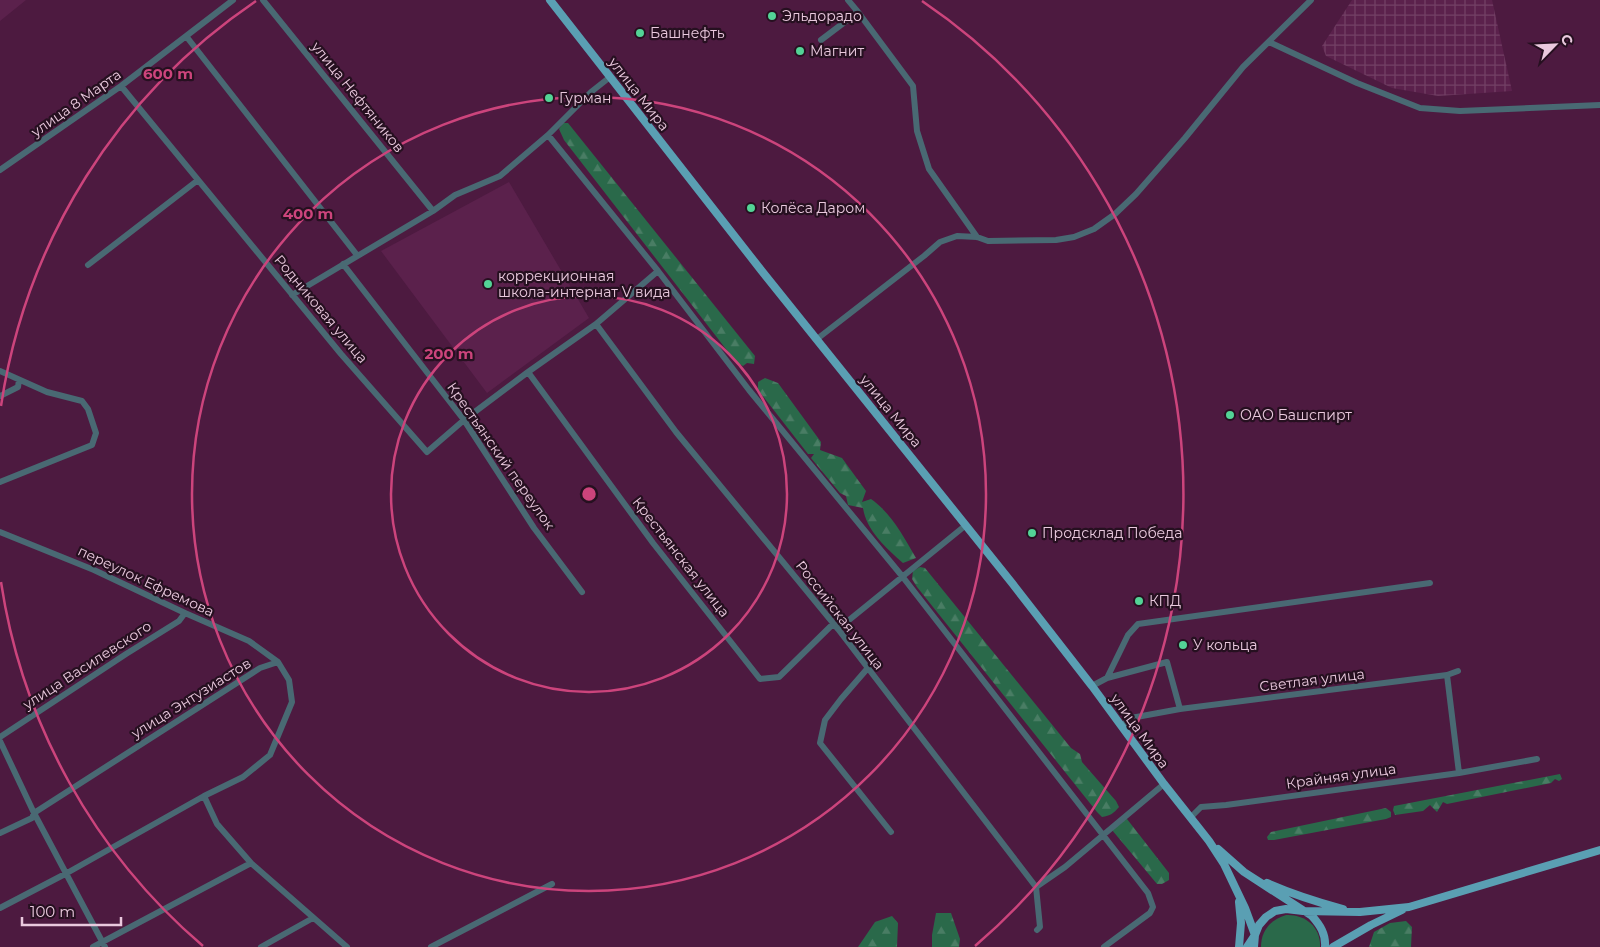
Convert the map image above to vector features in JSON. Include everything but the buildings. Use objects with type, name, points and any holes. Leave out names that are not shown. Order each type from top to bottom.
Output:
[{"type":"main road","name":"улица Мира","points":[[550,0],[761,270],[966,525],[1092,686],[1164,784],[1209,841]]},
{"type":"main road","points":[[1209,841],[1244,872],[1312,916],[1323,932],[1325,947]]},
{"type":"main road","points":[[1209,841],[1234,883],[1255,935],[1254,947]]},
{"type":"main road","points":[[1333,947],[1371,925],[1409,907],[1600,850]]},
{"type":"main road","points":[[1244,872],[1291,894],[1360,912]]},
{"type":"main road","points":[[1234,883],[1240,905],[1242,923],[1239,947]]},
{"type":"main road","points":[[1247,947],[1263,921],[1276,911],[1286,909],[1360,912],[1409,907]]},
{"type":"street","name":"улица 8 Марта","points":[[2,169],[121,86],[233,0]]},
{"type":"street","name":"улица Нефтяников","points":[[263,0],[433,211]]},
{"type":"street","points":[[848,0],[913,86],[918,131],[929,169],[977,237]]},
{"type":"street","points":[[817,339],[940,242],[957,236],[977,237],[988,241],[1056,240],[1074,237],[1094,229],[1115,214],[1136,194],[1243,67],[1311,0]]},
{"type":"street","points":[[821,40],[858,12]]},
{"type":"street","points":[[186,36],[358,255]]},
{"type":"street","points":[[1269,42],[1357,83],[1420,108],[1460,111],[1600,105]]},
{"type":"street","points":[[292,295],[433,211],[455,195],[500,176],[548,135],[591,92],[610,76]]},
{"type":"street","name":"Родниковая улица","points":[[121,86],[341,354],[427,452],[464,420]]},
{"type":"street","points":[[548,135],[658,272],[749,390],[902,576],[1148,893],[1153,907],[1150,913],[1104,947]]},
{"type":"street","points":[[88,265],[198,180]]},
{"type":"street","name":"Крестьянский переулок","points":[[343,264],[464,420],[534,528],[582,592]]},
{"type":"street","points":[[464,420],[596,324],[658,272]]},
{"type":"street","name":"Российская улица","points":[[596,324],[676,432],[835,627],[1036,887]]},
{"type":"street","points":[[0,371],[47,392],[82,401],[88,409],[96,433],[92,445],[0,482]]},
{"type":"street","name":"Крестьянская улица","points":[[528,372],[653,543],[760,680],[779,677],[835,627]]},
{"type":"street","points":[[0,396],[18,387],[19,380]]},
{"type":"street","points":[[835,627],[966,525]]},
{"type":"street","name":"переулок Ефремова","points":[[0,532],[94,570],[249,641],[278,662]]},
{"type":"street","points":[[1107,678],[1128,636],[1138,624],[1430,583]]},
{"type":"street","name":"улица Василевского","points":[[0,737],[179,621],[185,613]]},
{"type":"street","points":[[0,908],[67,873],[204,796],[243,777],[270,755],[292,702],[289,680],[278,662]]},
{"type":"street","name":"улица Энтузиастов","points":[[0,833],[32,818],[34,813],[260,668],[278,662]]},
{"type":"street","points":[[1092,686],[1107,678],[1166,662],[1180,709]]},
{"type":"street","points":[[867,669],[841,698],[826,720],[820,743],[892,832]]},
{"type":"street","name":"Светлая улица","points":[[1122,726],[1131,718],[1180,709],[1447,675],[1458,671]]},
{"type":"street","points":[[1447,675],[1459,773]]},
{"type":"street","points":[[0,741],[34,813],[104,944]]},
{"type":"street","name":"Крайняя улица","points":[[1190,818],[1201,807],[1459,773],[1537,759]]},
{"type":"street","points":[[1037,930],[1040,927],[1036,887],[1065,867],[1102,834],[1164,784]]},
{"type":"street","points":[[204,796],[217,824],[252,863],[347,947]]},
{"type":"street","points":[[93,947],[104,944],[252,863]]},
{"type":"street","points":[[431,947],[552,884]]},
{"type":"street","points":[[261,947],[313,918]]},
{"type":"street","points":[[1344,947],[1356,934]]},
{"type":"shaded area","points":[[0,0],[26,0],[0,21]]},
{"type":"shaded area","points":[[1352,0],[1492,0],[1512,91],[1438,96],[1392,88],[1326,56],[1322,46]]},
{"type":"shaded area","name":"коррекционная школа-интернат V вида","points":[[509,182],[589,318],[487,393],[381,251]]},
{"type":"green space","points":[[563,123],[568,123],[755,356],[754,364],[747,363],[743,366],[736,362],[564,140],[559,129]]},
{"type":"green space","points":[[765,378],[778,383],[821,442],[820,450],[842,458],[866,491],[862,502],[871,499],[885,511],[916,558],[903,563],[884,545],[873,531],[868,524],[863,508],[848,505],[846,496],[840,493],[811,458],[814,454],[808,454],[758,390],[758,382]]},
{"type":"green space","points":[[920,567],[925,568],[1071,748],[1080,754],[1082,762],[1116,801],[1119,807],[1114,813],[1102,817],[1097,812],[917,587],[912,579],[913,571]]},
{"type":"green space","points":[[1560,774],[1562,779],[1559,781],[1555,779],[1551,783],[1447,804],[1443,802],[1437,812],[1430,805],[1423,811],[1395,815],[1393,810],[1394,806]]},
{"type":"green space","points":[[1386,808],[1391,812],[1391,817],[1386,819],[1274,840],[1268,840],[1267,837],[1271,832]]},
{"type":"green space","points":[[1123,817],[1127,819],[1169,873],[1169,880],[1162,884],[1157,884],[1112,830]]},
{"type":"green space","points":[[936,913],[951,913],[960,939],[959,947],[932,947]]},
{"type":"green space","points":[[1286,915],[1305,919],[1310,923],[1318,933],[1320,947],[1261,947],[1265,931],[1271,923]]},
{"type":"green space","points":[[892,916],[898,923],[897,947],[858,947],[875,922]]},
{"type":"green space","points":[[1406,921],[1412,927],[1411,947],[1369,947],[1374,932],[1390,923]]},
{"type":"place","name":"Эльдорадо","points":[[772,16]]},
{"type":"place","name":"Башнефть","points":[[640,33]]},
{"type":"place","name":"Магнит","points":[[800,51]]},
{"type":"place","name":"Гурман","points":[[549,98]]},
{"type":"place","name":"Колёса Даром","points":[[751,208]]},
{"type":"place","name":"коррекционная школа-интернат V вида","points":[[488,284]]},
{"type":"place","name":"ОАО Башспирт","points":[[1230,415]]},
{"type":"place","name":"Продсклад Победа","points":[[1032,533]]},
{"type":"place","name":"КПД","points":[[1139,601]]},
{"type":"place","name":"У кольца","points":[[1183,645]]}]
